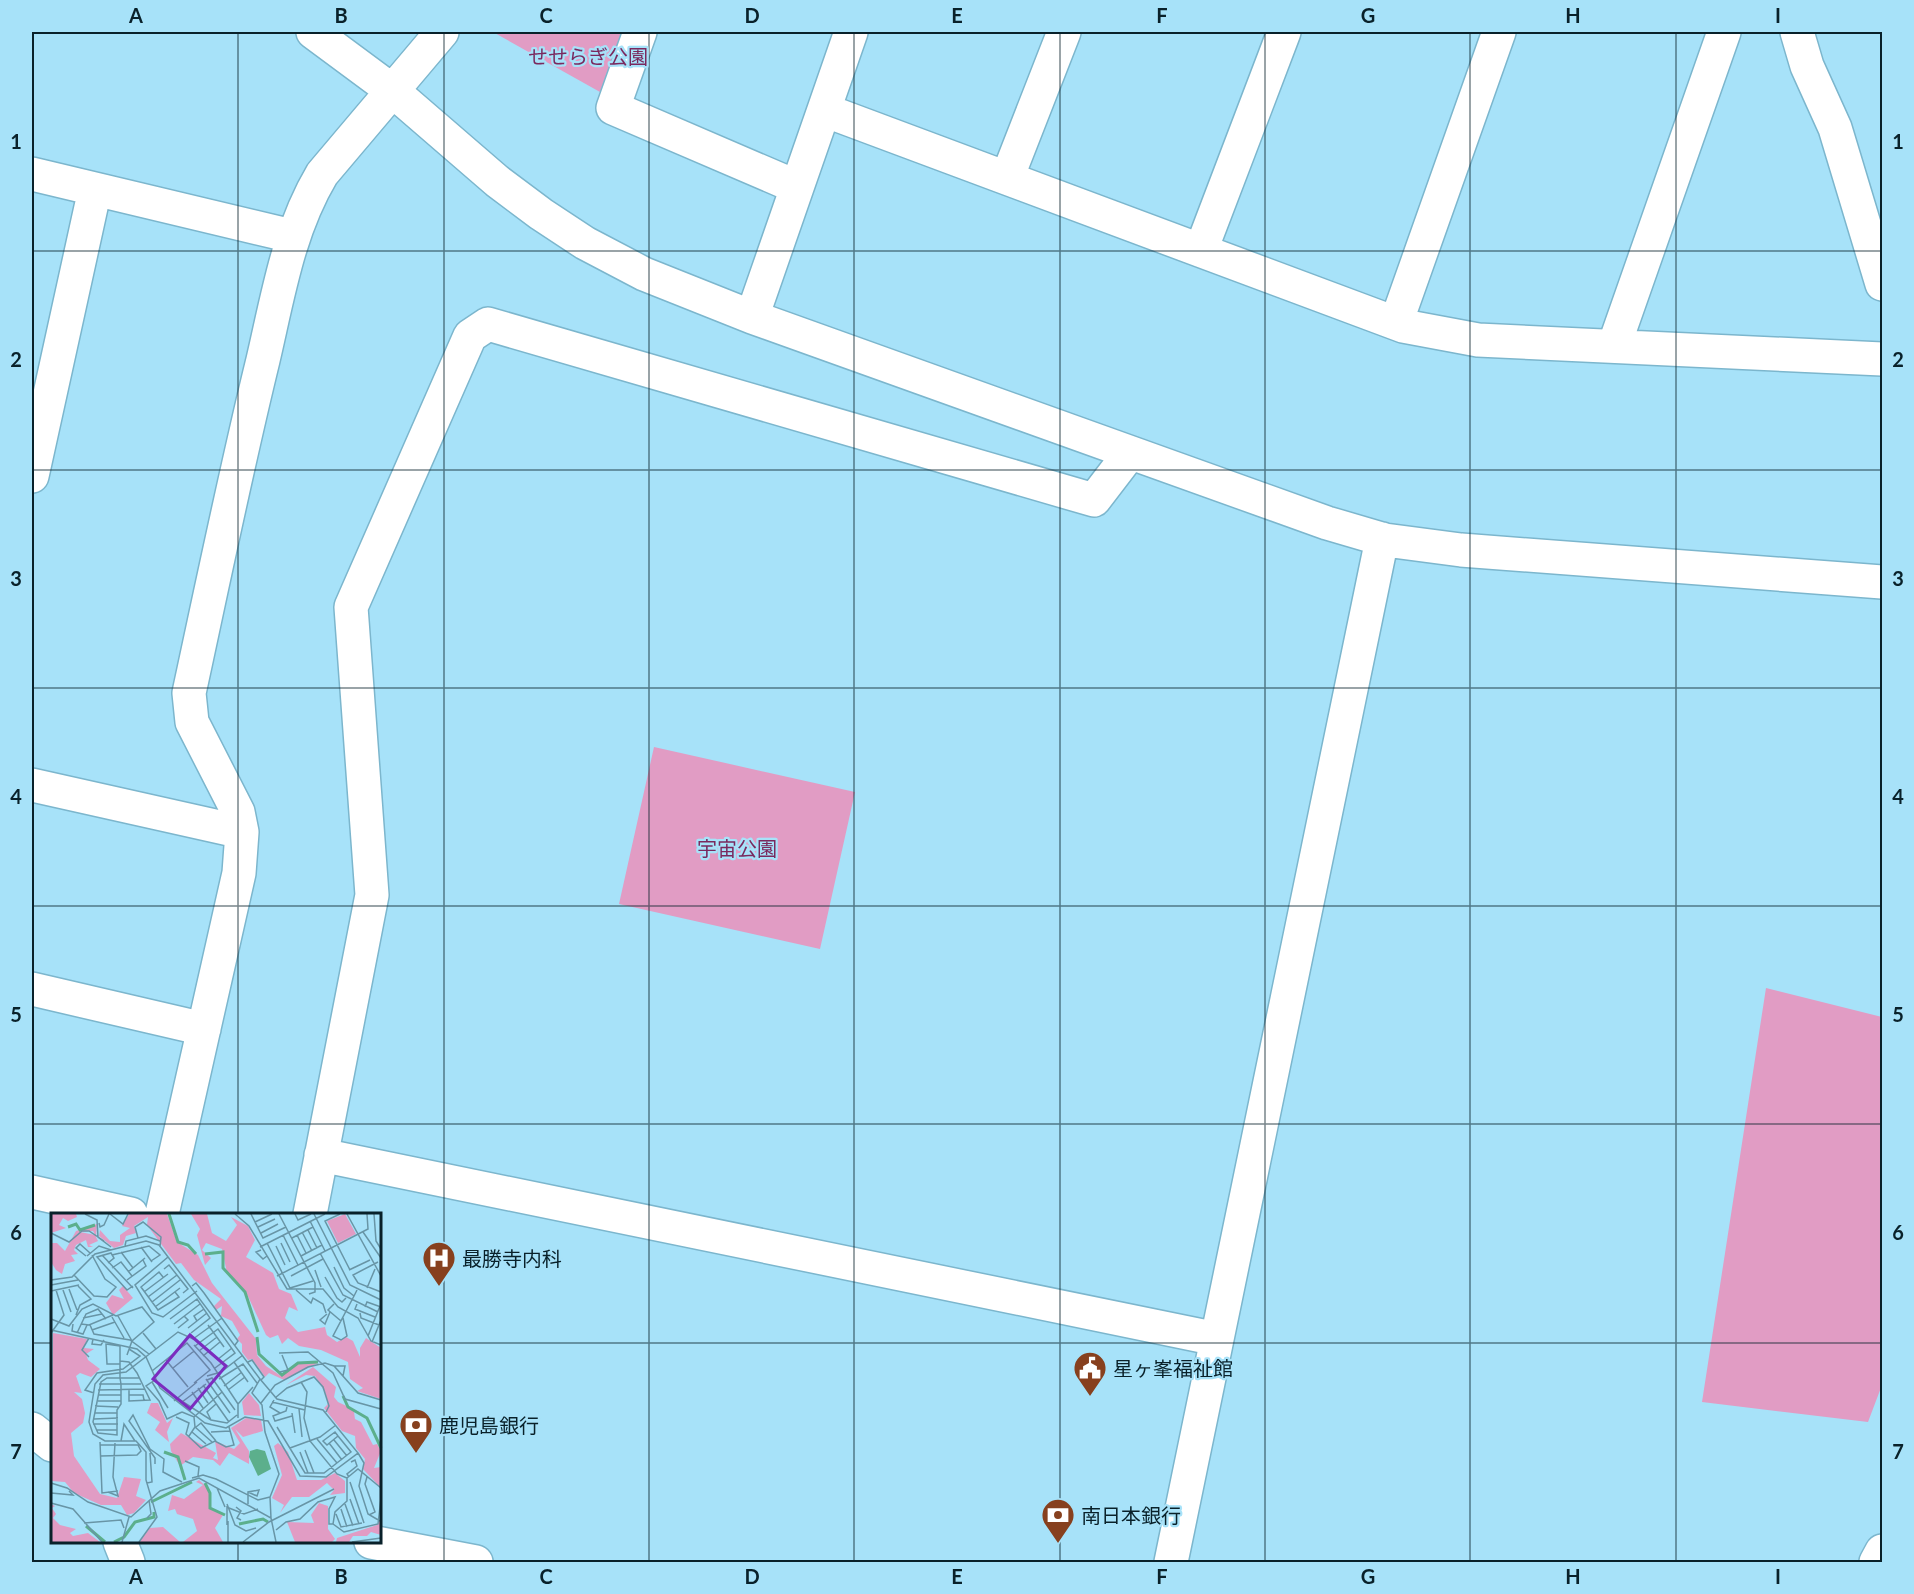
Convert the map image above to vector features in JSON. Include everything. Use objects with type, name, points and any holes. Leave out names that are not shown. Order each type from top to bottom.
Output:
[{"type":"street","points":[[313,32],[394,92],[497,181],[585,243],[644,274],[752,317],[1327,523],[1382,539],[1537,557],[1882,582]]},
{"type":"street","points":[[162,1213],[239,873],[242,832],[238,812],[192,722],[189,693],[239,457],[292,236],[306,200],[322,174],[394,92],[442,32]]},
{"type":"street","points":[[640,32],[613,108],[797,187]]},
{"type":"street","points":[[752,317],[851,32]]},
{"type":"street","points":[[1007,178],[1064,32]]},
{"type":"street","points":[[1201,250],[1284,32]]},
{"type":"street","points":[[1396,323],[1499,32]]},
{"type":"street","points":[[1614,346],[1724,32]]},
{"type":"street","points":[[1797,32],[1807,66],[1835,128],[1882,284]]},
{"type":"street","points":[[824,110],[1396,323],[1478,340],[1882,359]]},
{"type":"street","points":[[32,174],[292,236]]},
{"type":"street","points":[[32,476],[43,373],[95,189]]},
{"type":"street","points":[[310,1213],[372,895],[351,607],[470,336],[488,324],[1094,500],[1130,453]]},
{"type":"street","points":[[1172,1563],[1382,539]]},
{"type":"street","points":[[32,785],[242,832]]},
{"type":"street","points":[[32,989],[204,1029]]},
{"type":"street","points":[[321,1155],[1217,1339]]},
{"type":"street","points":[[32,1192],[122,1213]]},
{"type":"street","points":[[32,1429],[51,1444]]},
{"type":"street","points":[[120,1543],[128,1563]]},
{"type":"street","points":[[376,1543],[476,1563]]},
{"type":"street","points":[[1876,1563],[1882,1551]]},
{"type":"green space","name":"せせらぎ公園","points":[[493,32],[622,32],[600,92]]},
{"type":"green space","name":"宇宙公園","points":[[654,747],[855,792],[820,949],[619,904]]},
{"type":"green space","points":[[1766,988],[1882,1017],[1882,1385],[1868,1422],[1702,1402]]},
{"type":"place","name":"最勝寺内科","points":[[439,1287]]},
{"type":"place","name":"星ヶ峯福祉館","points":[[1090,1397]]},
{"type":"place","name":"鹿児島銀行","points":[[416,1454]]},
{"type":"place","name":"南日本銀行","points":[[1058,1544]]}]
